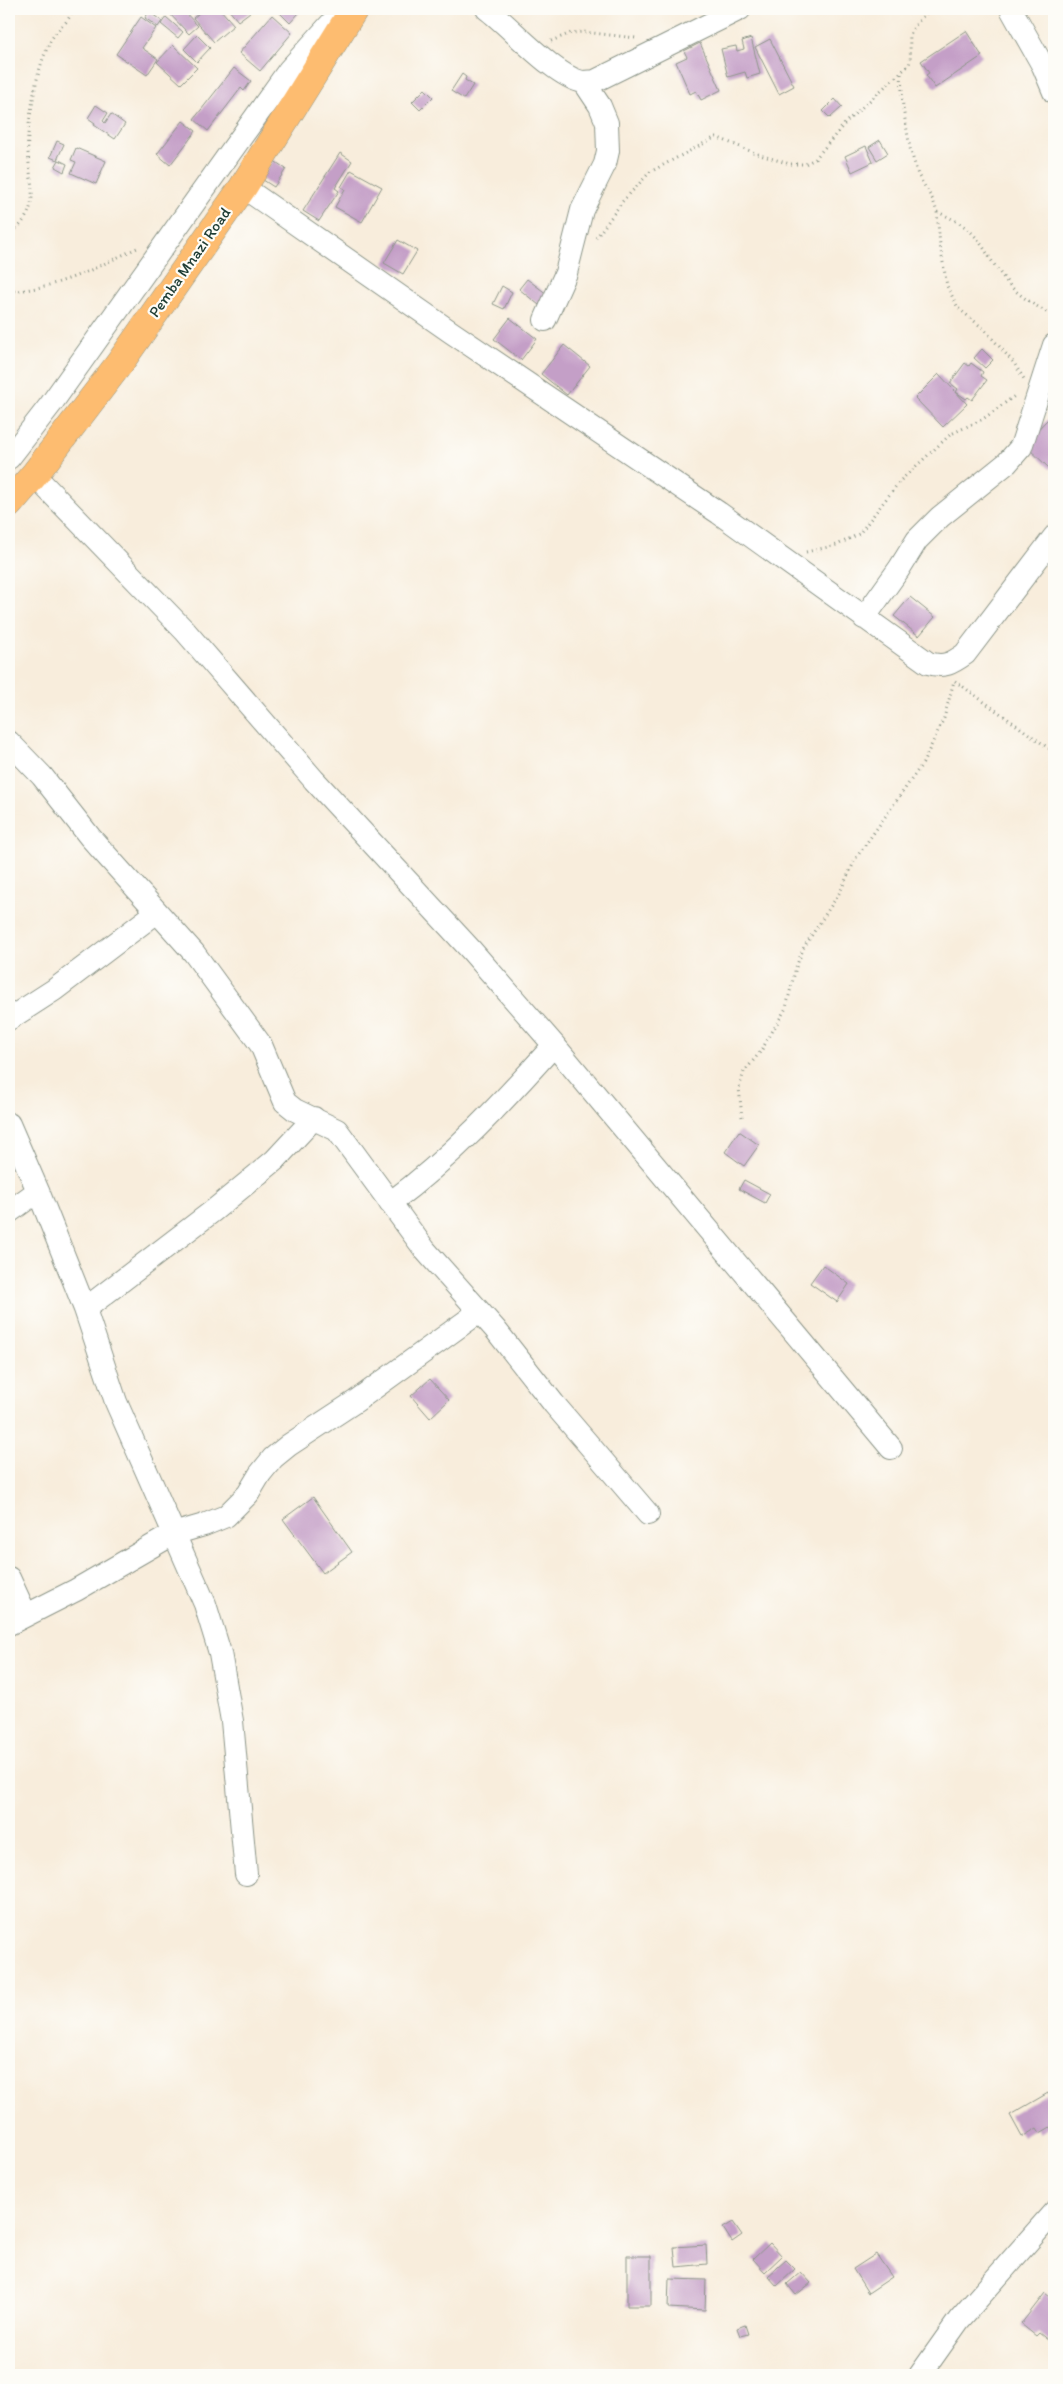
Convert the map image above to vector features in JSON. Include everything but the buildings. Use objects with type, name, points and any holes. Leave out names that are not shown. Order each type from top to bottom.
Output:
[{"type":"main road","name":"Pemba Mnazi Road","points":[[9,504],[34,475],[119,364],[243,187],[353,9]]},
{"type":"street","points":[[10,455],[51,404],[289,70],[336,18],[353,9]]},
{"type":"street","points":[[487,9],[529,46],[568,75],[584,82],[595,81],[740,9]]},
{"type":"street","points":[[1011,9],[1043,66],[1054,92]]},
{"type":"street","points":[[545,320],[566,273],[582,210],[605,164],[608,151],[607,123],[600,106],[584,82]]},
{"type":"street","points":[[243,187],[451,332],[719,513],[928,663],[947,673],[950,664],[965,654],[1054,537]]},
{"type":"street","points":[[864,618],[900,569],[917,540],[940,518],[1007,463],[1021,446],[1032,391],[1054,345]]},
{"type":"street","points":[[34,475],[185,631],[314,780],[471,950],[554,1045],[891,1448]]},
{"type":"street","points":[[9,742],[42,776],[90,837],[194,953],[261,1045],[285,1102],[295,1110],[337,1130],[425,1250],[648,1514]]},
{"type":"street","points":[[9,1019],[54,990],[158,912]]},
{"type":"street","points":[[390,1203],[443,1160],[512,1092],[554,1045]]},
{"type":"street","points":[[85,1309],[213,1211],[275,1160],[314,1118]]},
{"type":"street","points":[[9,1124],[85,1309],[116,1402],[205,1604],[220,1653],[232,1721],[246,1874]]},
{"type":"street","points":[[9,1212],[38,1191]]},
{"type":"street","points":[[9,1578],[18,1619],[76,1590],[173,1534],[226,1516],[248,1494],[260,1474],[273,1458],[289,1445],[356,1401],[479,1312]]},
{"type":"street","points":[[920,2375],[959,2320],[1054,2212]]},
{"type":"path","points":[[9,236],[24,219],[33,198],[28,150],[32,106],[38,75],[52,40],[58,29],[67,23],[71,17],[72,9]]},
{"type":"path","points":[[591,244],[623,202],[650,172],[716,137],[760,156],[790,164],[805,164],[815,159],[847,121],[909,65],[912,46],[910,36],[930,9]]},
{"type":"path","points":[[529,46],[571,33],[584,32],[638,38],[668,45]]},
{"type":"path","points":[[782,560],[837,544],[859,534],[900,481],[951,434],[983,419],[1032,391],[1014,363],[990,336],[958,308],[947,286],[937,212],[933,200],[918,174],[910,148],[903,108],[901,74]]},
{"type":"path","points":[[937,212],[968,228],[978,238],[1008,283],[1054,317]]},
{"type":"path","points":[[9,292],[34,289],[82,275],[142,245]]},
{"type":"path","points":[[947,673],[1054,752]]},
{"type":"path","points":[[742,1117],[739,1088],[744,1072],[762,1051],[786,1008],[796,967],[804,947],[840,892],[856,858],[923,763],[944,718],[947,673]]}]
